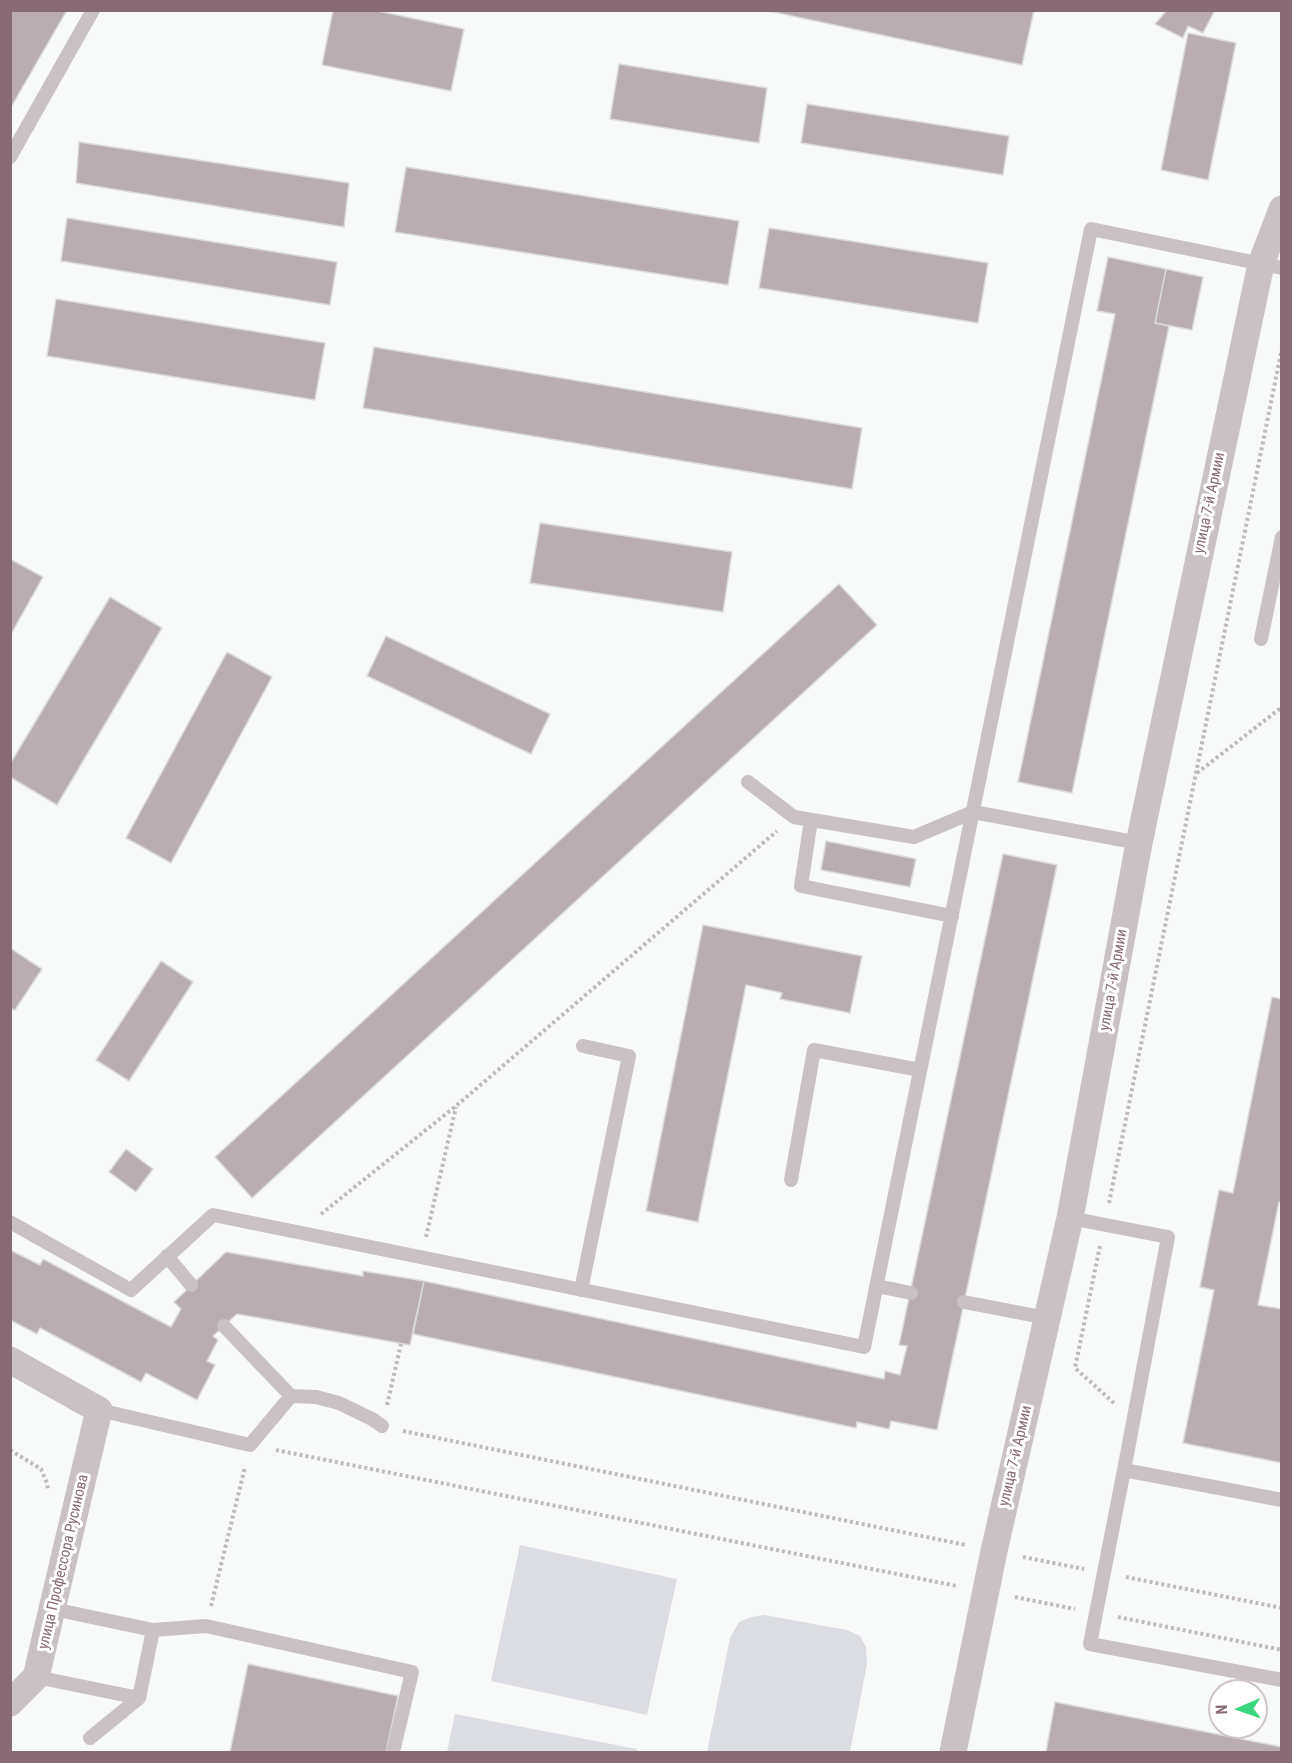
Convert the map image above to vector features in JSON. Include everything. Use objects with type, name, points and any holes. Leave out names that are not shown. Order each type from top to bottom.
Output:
[{"type":"street","name":"улица 7-й Армии","points":[[953,1752],[993,1551],[1070,1218],[1139,843],[1271,266],[1281,209]]},
{"type":"street","points":[[10,1360],[99,1410]]},
{"type":"street","name":"улица Профессора Русинова","points":[[36,1677],[99,1410]]},
{"type":"street","points":[[10,1703],[36,1677]]},
{"type":"lane","points":[[10,157],[93,10]]},
{"type":"lane","points":[[10,1222],[131,1290],[213,1215],[864,1347],[1091,229],[1271,266]]},
{"type":"lane","points":[[1261,639],[1280,553],[1281,537]]},
{"type":"lane","points":[[748,782],[794,817],[914,837],[973,812],[1139,843]]},
{"type":"lane","points":[[811,820],[801,886],[952,916]]},
{"type":"lane","points":[[581,1290],[628,1056],[583,1046]]},
{"type":"lane","points":[[791,1180],[814,1050],[920,1070]]},
{"type":"lane","points":[[1070,1218],[1168,1237],[1090,1644],[1281,1680]]},
{"type":"lane","points":[[167,1256],[191,1285]]},
{"type":"lane","points":[[877,1286],[910,1293]]},
{"type":"lane","points":[[964,1302],[1047,1318]]},
{"type":"lane","points":[[224,1326],[291,1396],[316,1397],[339,1402],[382,1426]]},
{"type":"lane","points":[[99,1410],[250,1445],[291,1396]]},
{"type":"lane","points":[[1124,1470],[1281,1500]]},
{"type":"lane","points":[[53,1609],[153,1630],[206,1626],[412,1672],[393,1752]]},
{"type":"lane","points":[[90,1738],[139,1698],[153,1630]]},
{"type":"lane","points":[[36,1677],[139,1698]]},
{"type":"path","points":[[1133,1421],[1087,1376],[1075,1368],[1281,348]]},
{"type":"path","points":[[1196,773],[1281,707]]},
{"type":"path","points":[[298,1232],[456,1106],[794,817]]},
{"type":"path","points":[[421,1257],[456,1106]]},
{"type":"path","points":[[401,1344],[382,1426],[1281,1608]]},
{"type":"path","points":[[206,1626],[250,1445],[1281,1650]]},
{"type":"path","points":[[10,1450],[41,1468],[47,1483],[48,1501]]},
{"type":"shaded area","points":[[520,1545],[677,1579],[647,1715],[491,1681]]},
{"type":"shaded area","points":[[764,1615],[847,1630],[860,1636],[866,1647],[867,1664],[850,1752],[707,1752],[730,1638],[739,1622]]},
{"type":"shaded area","points":[[455,1714],[637,1749],[637,1752],[447,1752]]},
{"type":"building","points":[[10,10],[67,10],[10,109]]},
{"type":"building","points":[[333,10],[373,10],[464,29],[451,91],[322,65]]},
{"type":"building","points":[[764,10],[1034,10],[1022,65]]},
{"type":"building","points":[[1167,10],[1215,10],[1203,33],[1188,26],[1183,38],[1155,24]]},
{"type":"building","points":[[1188,33],[1236,43],[1208,180],[1161,170]]},
{"type":"building","points":[[619,64],[767,88],[759,143],[610,119]]},
{"type":"building","points":[[807,104],[1009,136],[1003,175],[801,143]]},
{"type":"building","points":[[79,142],[349,183],[344,227],[76,183]]},
{"type":"building","points":[[406,167],[739,221],[728,285],[395,232]]},
{"type":"building","points":[[67,218],[337,262],[330,305],[61,261]]},
{"type":"building","points":[[769,228],[988,263],[978,323],[759,288]]},
{"type":"building","points":[[1108,257],[1166,269],[1155,323],[1169,326],[1072,793],[1018,782],[1115,314],[1097,311]]},
{"type":"building","points":[[1166,269],[1203,277],[1192,330],[1155,323]]},
{"type":"building","points":[[56,299],[325,343],[315,400],[47,356]]},
{"type":"building","points":[[374,347],[862,428],[852,489],[363,408]]},
{"type":"building","points":[[540,523],[732,552],[723,612],[530,583]]},
{"type":"building","points":[[10,559],[43,577],[10,636]]},
{"type":"building","points":[[839,584],[877,625],[252,1198],[215,1157]]},
{"type":"building","points":[[110,597],[162,628],[57,805],[10,777],[10,764]]},
{"type":"building","points":[[386,636],[550,714],[531,754],[367,676]]},
{"type":"building","points":[[227,652],[272,677],[171,863],[126,838]]},
{"type":"building","points":[[826,841],[916,859],[910,887],[821,870]]},
{"type":"building","points":[[1003,854],[1057,865],[937,1430],[891,1421],[889,1429],[857,1422],[856,1428],[413,1334],[424,1281],[884,1379],[885,1371],[900,1375],[907,1346],[899,1345]]},
{"type":"building","points":[[703,925],[862,956],[850,1013],[780,999],[782,993],[746,985],[698,1222],[646,1211]]},
{"type":"building","points":[[10,948],[42,969],[15,1010],[10,1008]]},
{"type":"building","points":[[161,961],[193,982],[129,1081],[96,1060]]},
{"type":"building","points":[[1272,997],[1282,999],[1282,1203],[1279,1202],[1258,1305],[1282,1309],[1282,1463],[1183,1443],[1214,1290],[1200,1287],[1219,1190],[1233,1193]]},
{"type":"building","points":[[126,1149],[153,1169],[136,1192],[109,1172]]},
{"type":"building","points":[[10,1250],[40,1265],[43,1259],[171,1327],[181,1309],[174,1302],[226,1252],[363,1276],[363,1271],[424,1281],[410,1345],[237,1314],[213,1336],[218,1340],[207,1361],[215,1365],[197,1400],[146,1373],[141,1382],[40,1328],[37,1334],[10,1320]]},
{"type":"building","points":[[248,1664],[398,1696],[386,1752],[230,1752]]},
{"type":"building","points":[[1055,1702],[1208,1732],[1208,1739],[1242,1739],[1282,1747],[1282,1752],[1046,1752]]}]
